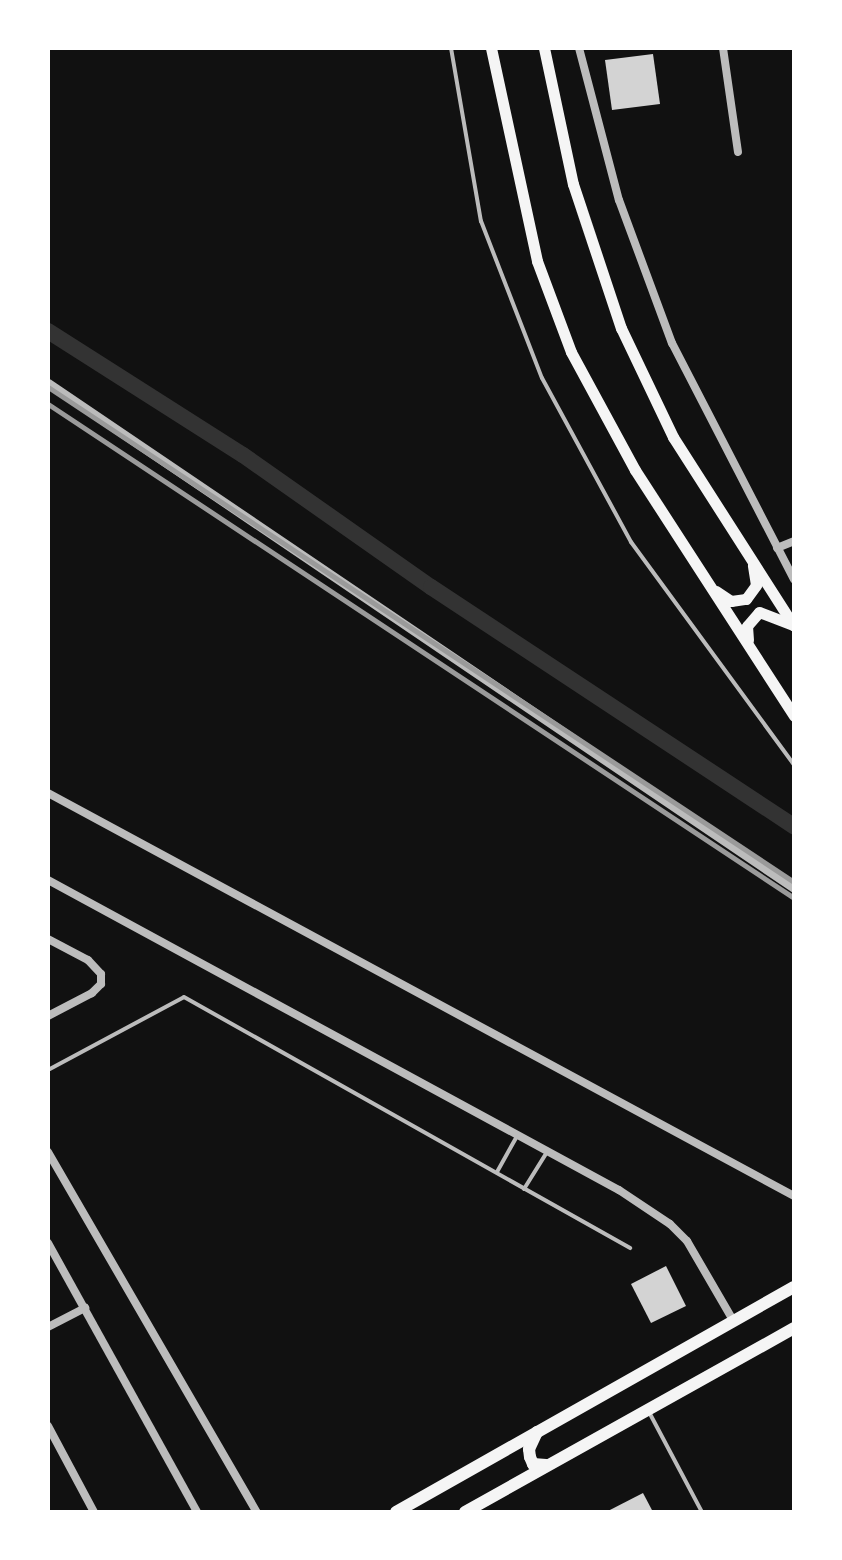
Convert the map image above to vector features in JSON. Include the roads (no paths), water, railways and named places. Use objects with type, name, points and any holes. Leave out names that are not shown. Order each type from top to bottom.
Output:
[{"type":"main road","points":[[491,48],[537,261],[571,352],[635,470],[794,716]]},
{"type":"main road","points":[[544,48],[573,184],[621,328],[673,437],[794,626]]},
{"type":"main road","points":[[712,587],[731,601],[746,599],[756,585],[752,560]]},
{"type":"main road","points":[[749,644],[747,626],[759,612],[794,626]]},
{"type":"main road","points":[[396,1512],[794,1287]]},
{"type":"main road","points":[[465,1512],[794,1328]]},
{"type":"main road","points":[[537,1432],[529,1449],[533,1464],[553,1463]]},
{"type":"street","points":[[579,48],[619,200],[672,343],[794,579]]},
{"type":"street","points":[[723,48],[738,152]]},
{"type":"street","points":[[48,383],[794,888]]},
{"type":"street","points":[[777,548],[794,541]]},
{"type":"street","points":[[48,793],[794,1196]]},
{"type":"street","points":[[48,880],[619,1190],[670,1224],[699,1257],[733,1320]]},
{"type":"street","points":[[48,939],[88,960],[101,974],[101,984],[92,993],[48,1016]]},
{"type":"street","points":[[48,1152],[257,1512]]},
{"type":"street","points":[[48,1243],[197,1512]]},
{"type":"street","points":[[48,1327],[85,1308]]},
{"type":"street","points":[[48,1426],[94,1512]]},
{"type":"lane","points":[[451,48],[481,221],[542,378],[631,542],[794,765]]},
{"type":"lane","points":[[48,1070],[184,997],[630,1248]]},
{"type":"lane","points":[[496,1173],[517,1136]]},
{"type":"lane","points":[[524,1189],[547,1152]]},
{"type":"lane","points":[[648,1410],[702,1512]]},
{"type":"waterway","points":[[48,331],[243,455],[431,587],[794,826]]},
{"type":"railway","points":[[48,387],[794,882]]},
{"type":"railway","points":[[48,404],[794,898]]}]
